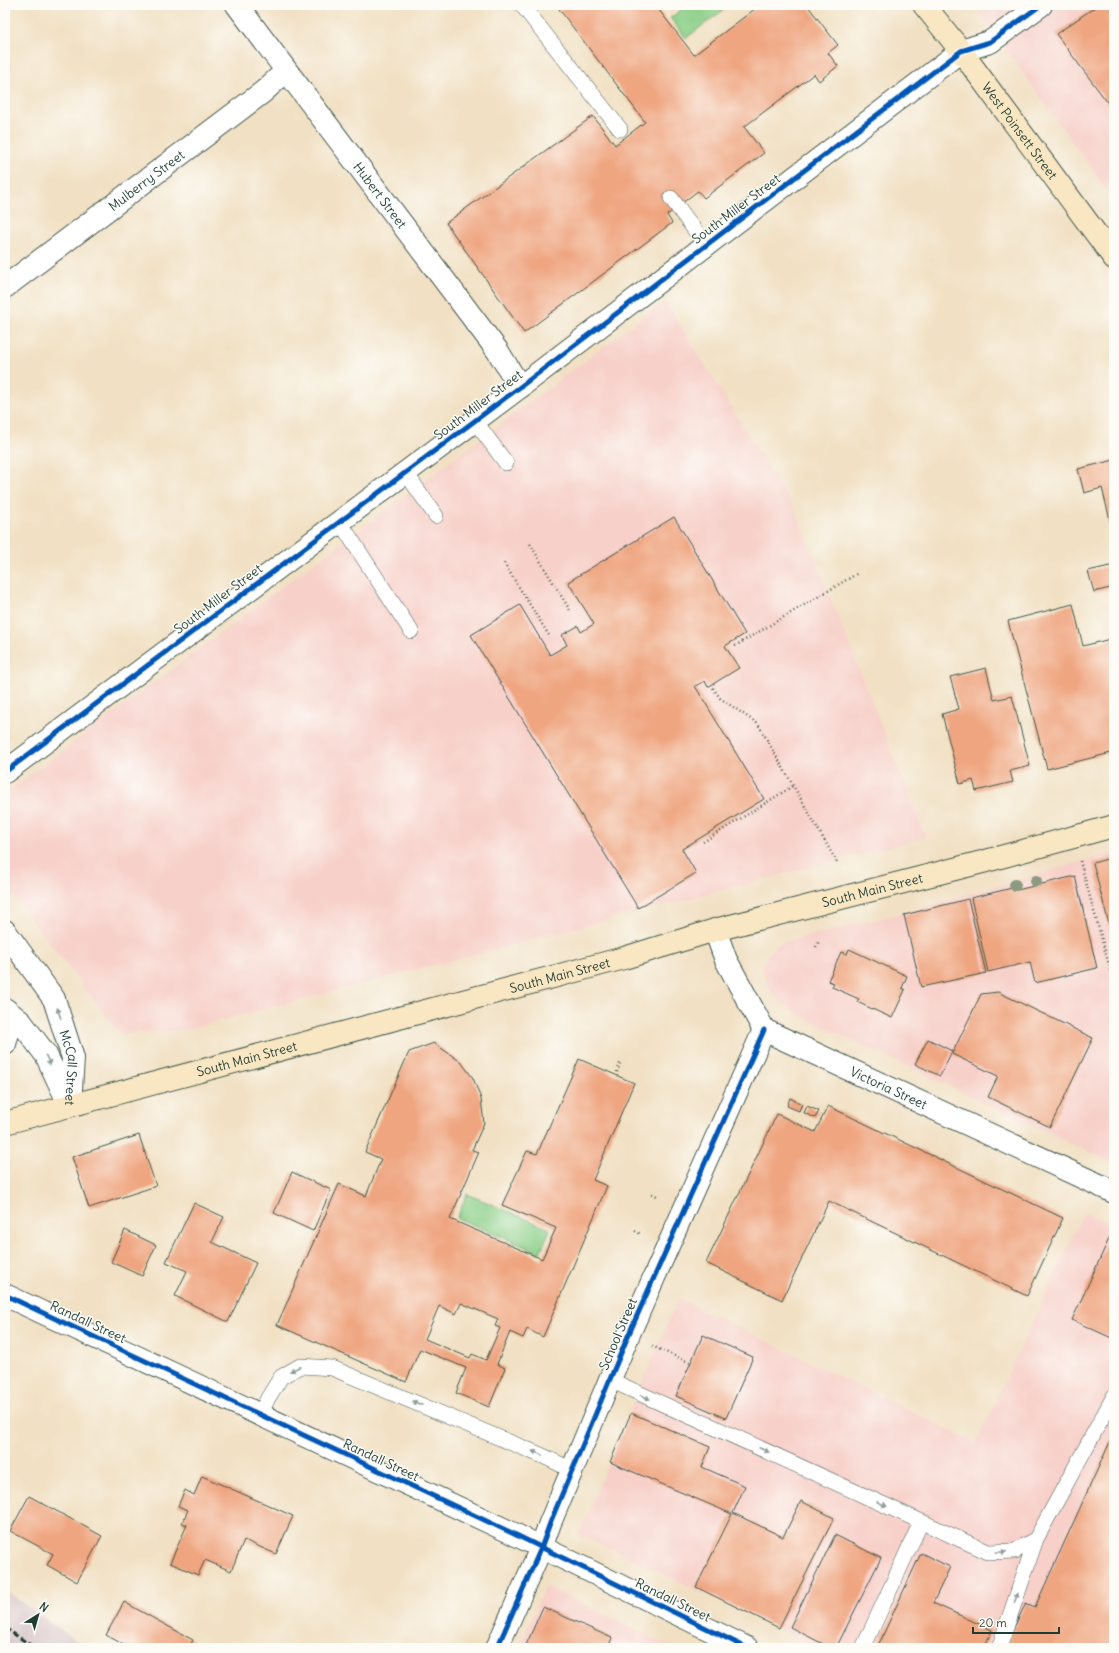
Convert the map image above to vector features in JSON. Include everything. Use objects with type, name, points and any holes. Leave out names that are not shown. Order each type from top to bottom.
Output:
[{"type":"main road","name":"West Poinsett Street","points":[[924,5],[961,51],[1114,258]]},
{"type":"main road","name":"South Main Street","points":[[5,1123],[624,958],[715,930],[986,861],[1114,826]]},
{"type":"street","name":"Hubert Street","points":[[237,5],[492,344],[520,387]]},
{"type":"street","points":[[961,51],[990,42],[1041,5]]},
{"type":"street","name":"South Miller Street","points":[[5,772],[475,421],[961,51]]},
{"type":"street","name":"Mulberry Street","points":[[5,287],[263,92],[286,71]]},
{"type":"street","points":[[715,930],[726,960],[764,1030]]},
{"type":"street","name":"McCall Street","points":[[5,931],[54,998],[73,1058],[70,1105]]},
{"type":"street","name":"McCall Street","points":[[5,1009],[21,1022],[46,1055],[70,1105]]},
{"type":"street","points":[[5,1020],[9,1029],[5,1044]]},
{"type":"street","name":"Victoria Street","points":[[764,1030],[1114,1192]]},
{"type":"street","name":"School Street","points":[[497,1648],[541,1548],[610,1380],[764,1030]]},
{"type":"street","name":"Randall Street","points":[[5,1295],[541,1548],[747,1648]]},
{"type":"lane","points":[[522,5],[620,129]]},
{"type":"lane","points":[[671,198],[706,246]]},
{"type":"lane","points":[[475,421],[506,463]]},
{"type":"lane","points":[[406,473],[436,516]]},
{"type":"lane","points":[[340,522],[411,631]]},
{"type":"lane","points":[[260,1415],[268,1398],[281,1377],[300,1366],[332,1368],[543,1456],[572,1470]]},
{"type":"lane","points":[[610,1380],[988,1552],[1015,1551],[1036,1539]]},
{"type":"lane","points":[[998,1648],[1036,1539],[1114,1396]]},
{"type":"lane","points":[[863,1648],[921,1522]]},
{"type":"path","points":[[530,544],[571,612]]},
{"type":"path","points":[[504,563],[550,637]]},
{"type":"path","points":[[735,646],[858,573]]},
{"type":"path","points":[[713,688],[720,698],[758,724],[838,864]]},
{"type":"path","points":[[703,842],[793,786]]},
{"type":"path","points":[[1079,857],[1114,983]]},
{"type":"path","points":[[816,947],[819,941]]},
{"type":"path","points":[[617,1072],[621,1061]]},
{"type":"path","points":[[652,1194],[657,1196]]},
{"type":"path","points":[[635,1231],[641,1234]]},
{"type":"path","points":[[651,1346],[691,1363]]},
{"type":"shaded area","points":[[974,5],[1114,5],[1114,200],[981,15]]},
{"type":"shaded area","points":[[665,301],[795,509],[926,837],[184,1030],[120,1034],[5,885],[5,794]]},
{"type":"shaded area","points":[[1114,852],[1114,1164],[807,1019],[782,1003],[769,988],[763,972],[763,965],[769,954],[775,946],[786,941],[903,913]]},
{"type":"shaded area","points":[[1084,1212],[1114,1225],[1114,1648],[819,1648],[579,1534],[678,1298],[976,1443]]},
{"type":"shaded area","points":[[545,1586],[674,1648],[519,1648]]},
{"type":"shaded area","points":[[5,1590],[86,1648],[5,1648]]},
{"type":"green space","points":[[683,5],[730,5],[686,38],[670,18],[685,7]]},
{"type":"green space","points":[[467,1194],[550,1229],[540,1253],[457,1218]]},
{"type":"building","points":[[564,5],[655,5],[694,55],[760,5],[807,5],[838,45],[828,53],[838,66],[819,81],[814,74],[744,127],[764,153],[704,198],[698,191],[695,193],[667,215],[672,223],[524,333],[446,223],[593,116],[615,145],[645,122],[559,9]]},
{"type":"building","points":[[1098,5],[1114,5],[1114,111],[1056,34]]},
{"type":"building","points":[[1114,460],[1113,532],[1102,488],[1084,493],[1078,469]]},
{"type":"building","points":[[674,517],[745,634],[725,646],[739,668],[708,687],[705,681],[695,686],[764,799],[682,849],[696,873],[638,908],[471,635],[520,605],[550,655],[567,645],[562,635],[578,626],[581,632],[594,624],[568,582]]},
{"type":"building","points":[[1114,565],[1114,587],[1094,592],[1088,571]]},
{"type":"building","points":[[1073,604],[1083,646],[1114,638],[1114,760],[1111,753],[1047,769],[1008,621]]},
{"type":"building","points":[[986,668],[994,700],[1012,696],[1030,766],[1010,771],[1013,782],[976,791],[973,780],[960,784],[942,714],[959,709],[950,677]]},
{"type":"building","points":[[1114,857],[1114,939],[1113,940],[1093,863]]},
{"type":"building","points":[[1075,876],[1097,968],[1035,983],[1030,962],[988,972],[971,898],[1012,888],[1013,891]]},
{"type":"building","points":[[968,899],[986,973],[921,987],[904,915]]},
{"type":"building","points":[[849,949],[907,976],[902,988],[905,990],[892,1018],[857,1002],[859,999],[832,987],[834,983],[828,981],[841,952],[847,954]]},
{"type":"building","points":[[998,992],[1093,1038],[1050,1127],[988,1097],[998,1076],[952,1054],[981,994]]},
{"type":"building","points":[[928,1039],[952,1051],[940,1076],[915,1064]]},
{"type":"building","points":[[434,1043],[461,1062],[473,1078],[481,1099],[484,1123],[472,1150],[479,1152],[450,1219],[542,1259],[556,1228],[502,1205],[527,1151],[537,1154],[579,1059],[634,1083],[593,1180],[607,1186],[543,1337],[527,1329],[523,1338],[510,1332],[497,1364],[505,1368],[489,1407],[456,1393],[466,1368],[420,1349],[406,1382],[277,1325],[339,1184],[366,1196],[381,1159],[365,1152],[409,1052]],"holes":[[[461,1303],[498,1319],[495,1326],[500,1328],[486,1360],[472,1354],[470,1358],[425,1339],[439,1306],[456,1314]]]},
{"type":"building","points":[[790,1098],[802,1104],[799,1111],[787,1106]]},
{"type":"building","points":[[807,1106],[819,1111],[815,1118],[804,1113]]},
{"type":"building","points":[[828,1106],[1063,1218],[1027,1296],[829,1201],[782,1300],[706,1263],[777,1114],[815,1132]]},
{"type":"building","points":[[139,1135],[156,1186],[89,1208],[72,1157]]},
{"type":"building","points":[[292,1172],[331,1190],[313,1231],[274,1213]]},
{"type":"building","points":[[194,1203],[224,1217],[212,1242],[256,1263],[228,1322],[175,1296],[187,1271],[166,1262]]},
{"type":"building","points":[[125,1230],[156,1245],[142,1276],[111,1262]]},
{"type":"building","points":[[1114,1230],[1114,1339],[1072,1320]]},
{"type":"building","points":[[703,1335],[753,1357],[726,1418],[676,1396]]},
{"type":"building","points":[[631,1413],[710,1447],[702,1467],[745,1486],[733,1513],[783,1537],[801,1501],[834,1518],[779,1628],[696,1587],[732,1514],[610,1462]]},
{"type":"building","points":[[1114,1433],[1114,1648],[1004,1648],[1026,1603],[1035,1607]]},
{"type":"building","points":[[202,1476],[293,1516],[276,1554],[244,1540],[231,1571],[205,1560],[198,1575],[170,1563],[187,1525],[182,1523],[188,1510],[178,1506],[185,1490],[194,1495]]},
{"type":"building","points":[[29,1496],[102,1536],[77,1582],[47,1565],[53,1554],[10,1531]]},
{"type":"building","points":[[835,1535],[881,1558],[836,1648],[831,1648],[790,1627]]},
{"type":"building","points":[[921,1553],[950,1567],[933,1603],[992,1630],[984,1648],[877,1648]]},
{"type":"building","points":[[124,1602],[193,1640],[189,1648],[130,1648],[106,1635]]},
{"type":"building","points":[[543,1607],[612,1638],[608,1648],[533,1648],[526,1645]]},
{"type":"railway","points":[[5,1628],[35,1648]]},
{"type":"cycle path","points":[[5,772],[520,387],[961,51],[990,42],[1041,5]]},
{"type":"cycle path","points":[[497,1648],[541,1548],[628,1336],[764,1030]]},
{"type":"cycle path","points":[[5,1295],[512,1533],[747,1648]]}]
